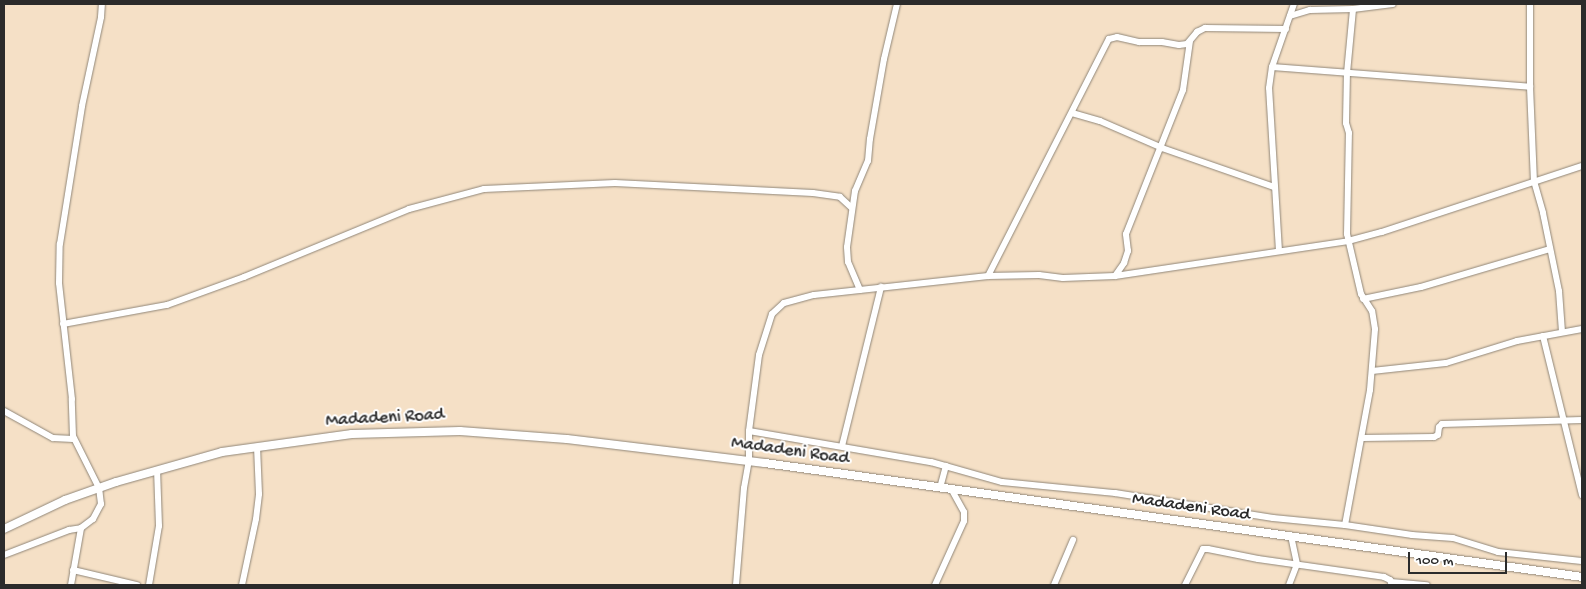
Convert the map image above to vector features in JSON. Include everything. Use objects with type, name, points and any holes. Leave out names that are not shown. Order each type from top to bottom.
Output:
[{"type":"street","points":[[4,555],[69,530],[81,528],[93,519],[99,510],[99,488],[74,439],[71,389],[59,283],[60,244],[82,106],[101,18],[102,4]]},
{"type":"street","points":[[860,290],[846,255],[852,208],[855,191],[868,161],[878,95],[897,4]]},
{"type":"street","points":[[1279,251],[1269,88],[1272,67],[1294,4]]},
{"type":"street","points":[[1290,16],[1310,10],[1353,9],[1393,4]]},
{"type":"street","points":[[1530,4],[1530,87],[1534,181],[1543,213],[1558,290],[1562,332]]},
{"type":"street","points":[[1346,525],[1372,371],[1374,317],[1363,299],[1348,241],[1347,73],[1353,9]]},
{"type":"street","points":[[1115,276],[1124,263],[1128,252],[1126,234],[1162,148],[1183,90],[1190,41],[1197,32],[1205,28],[1286,29]]},
{"type":"street","points":[[988,276],[1107,44],[1113,37],[1147,43],[1162,42],[1179,45],[1190,41]]},
{"type":"street","points":[[1272,67],[1530,87]]},
{"type":"street","points":[[1072,113],[1100,121],[1162,148],[1274,187]]},
{"type":"street","points":[[736,585],[748,461],[749,431],[760,355],[772,314],[784,303],[793,299],[881,287],[988,276],[1039,275],[1063,278],[1115,276],[1348,241],[1382,232],[1582,166]]},
{"type":"street","points":[[63,324],[167,305],[244,277],[408,209],[484,190],[615,183],[794,192],[840,197],[852,208]]},
{"type":"street","points":[[1363,299],[1421,287],[1550,248]]},
{"type":"street","points":[[842,446],[881,287]]},
{"type":"street","points":[[1372,371],[1453,361],[1543,336],[1582,329]]},
{"type":"street","points":[[1543,336],[1582,495]]},
{"type":"street","points":[[4,411],[53,438],[74,439]]},
{"type":"street","points":[[1362,438],[1434,437],[1438,436],[1439,426],[1442,424],[1582,420]]},
{"type":"street","name":"Madadeni Road","points":[[4,529],[65,500],[99,488],[222,452],[352,434],[460,431],[567,438],[748,461],[1582,577]]},
{"type":"street","points":[[749,431],[946,466],[984,479],[1002,482],[1161,499],[1273,518],[1346,525],[1412,535],[1453,538],[1498,552],[1582,561]]},
{"type":"street","points":[[242,585],[256,519],[260,470],[257,447]]},
{"type":"street","points":[[940,488],[946,466]]},
{"type":"street","points":[[149,585],[159,526],[158,470]]},
{"type":"street","points":[[935,585],[964,521],[964,512],[952,490]]},
{"type":"street","points":[[71,585],[81,528]]},
{"type":"street","points":[[1289,585],[1297,564],[1291,536]]},
{"type":"street","points":[[1054,585],[1073,540]]},
{"type":"street","points":[[1185,585],[1203,550],[1384,577],[1392,584],[1428,585]]},
{"type":"street","points":[[73,570],[137,585]]}]
